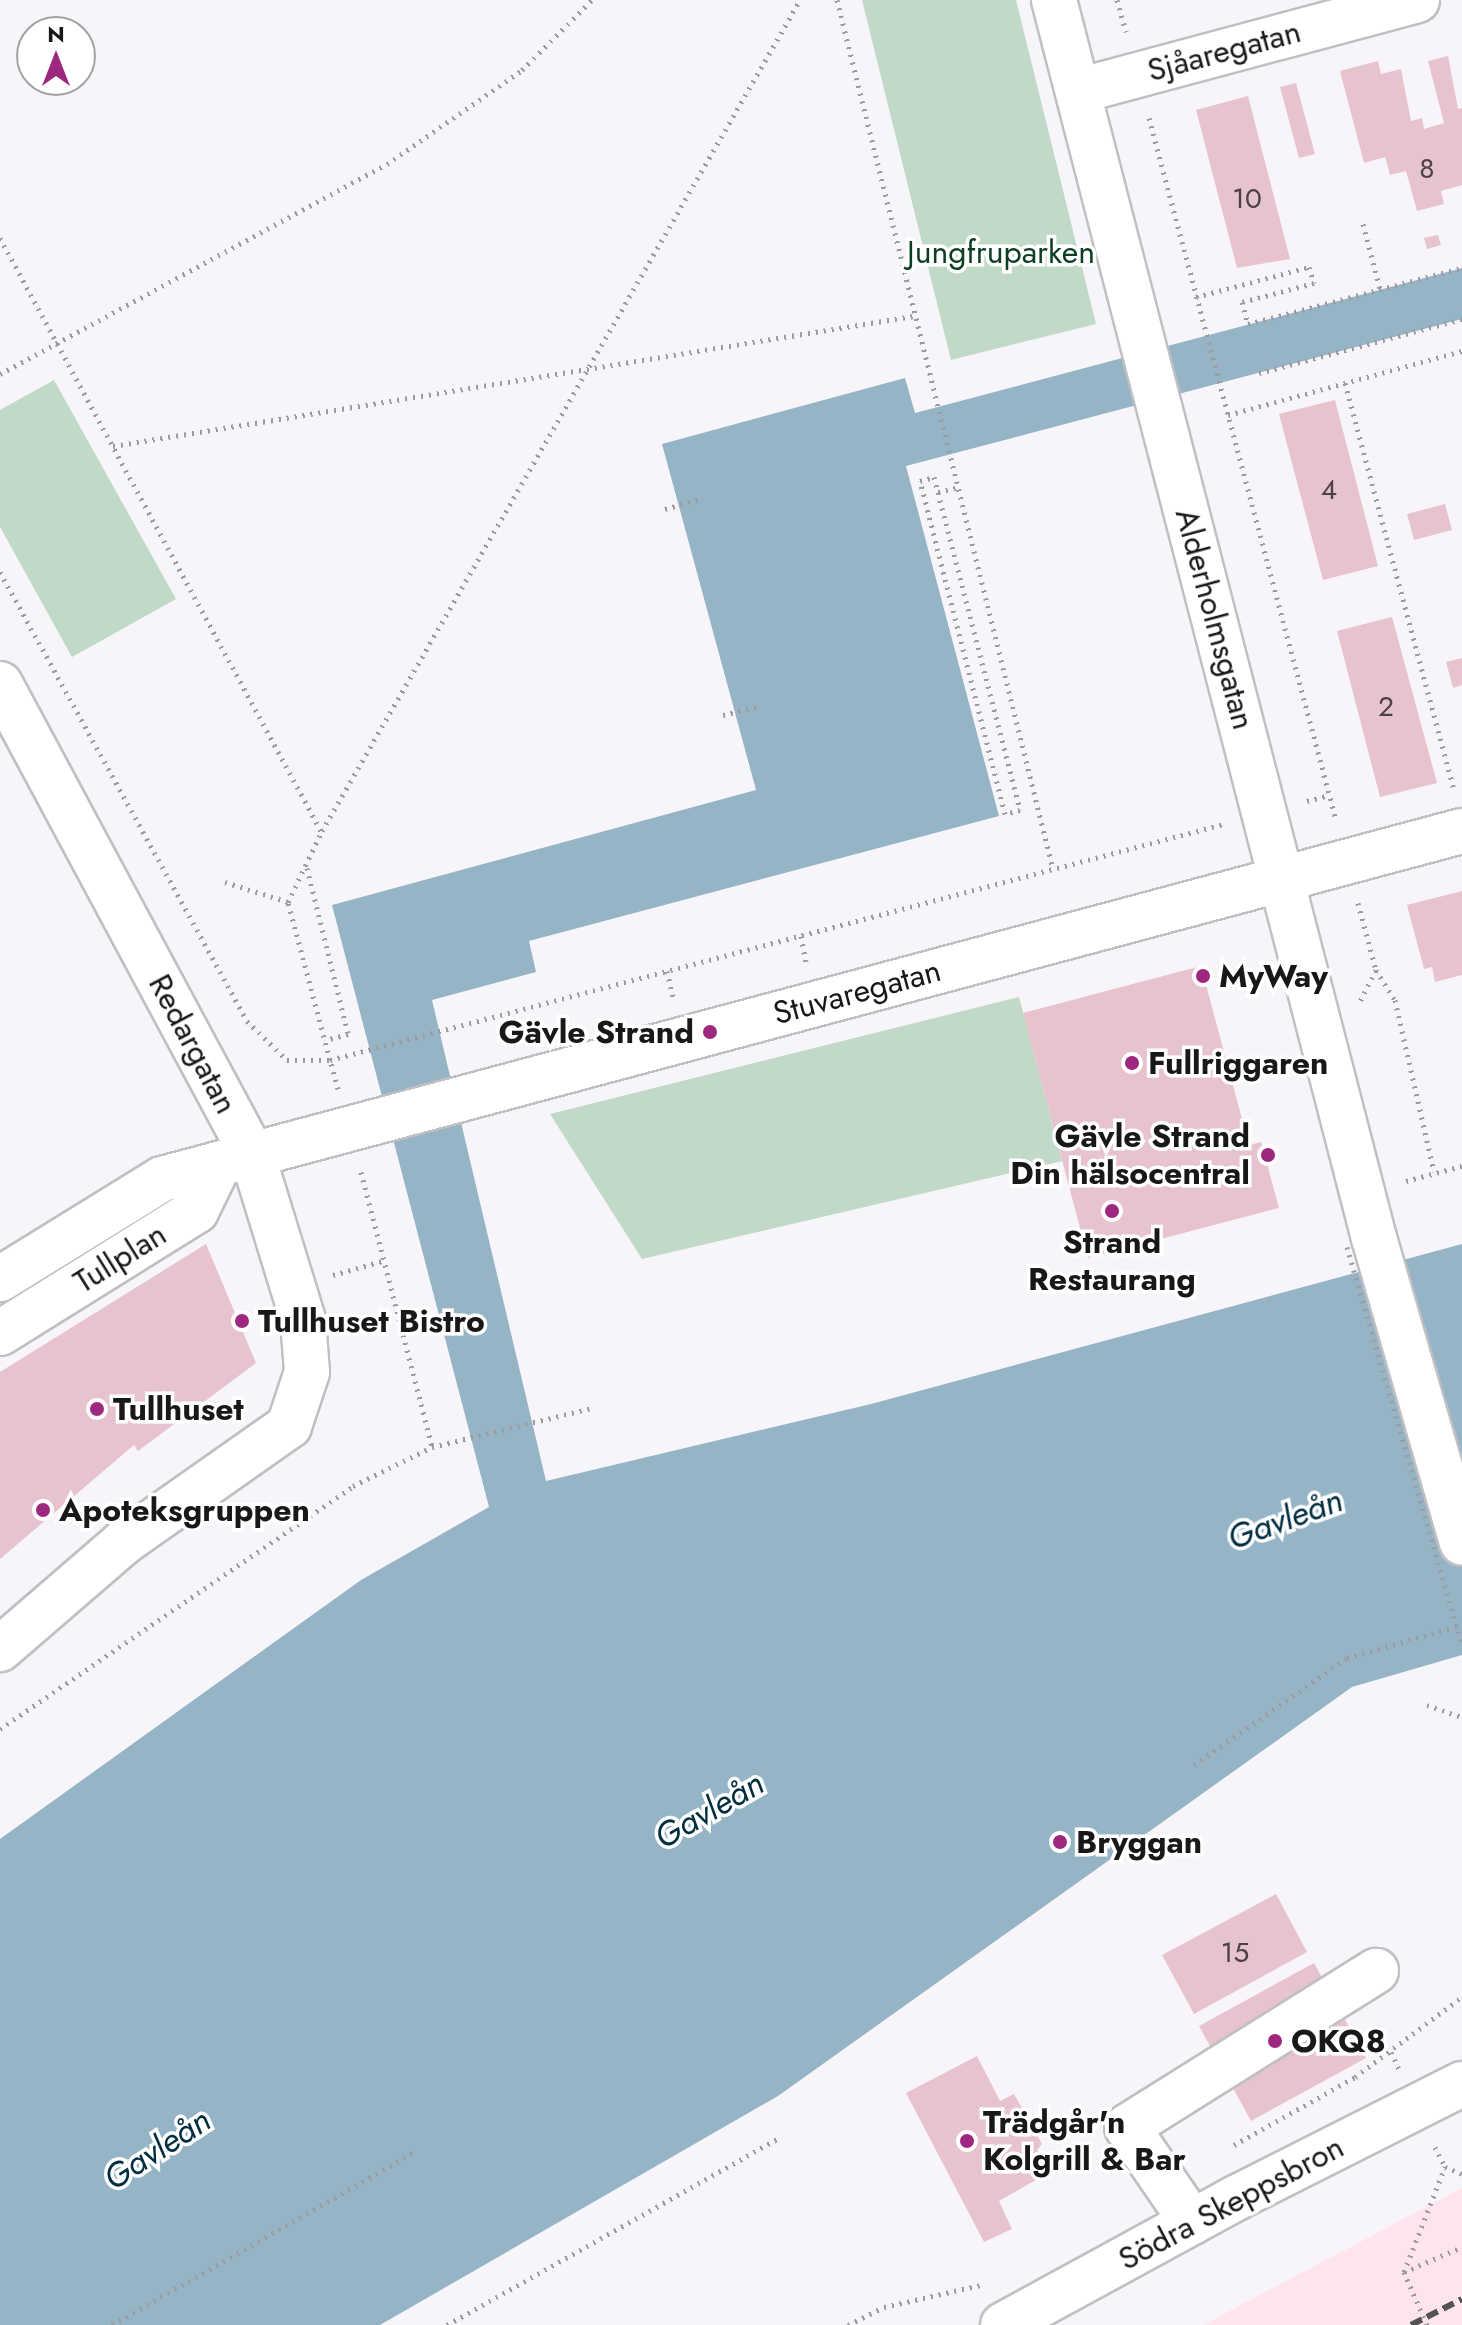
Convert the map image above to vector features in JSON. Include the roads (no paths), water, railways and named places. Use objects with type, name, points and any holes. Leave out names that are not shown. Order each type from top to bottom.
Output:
[{"type":"street","name":"Alderholmsgatan","points":[[1054,0],[1266,812],[1360,1242],[1462,1543]]},
{"type":"street","name":"Sjåaregatan","points":[[1078,91],[1417,0]]},
{"type":"street","name":"Redargatan","points":[[0,684],[236,1159],[303,1320],[307,1372],[289,1426],[124,1542],[0,1649]]},
{"type":"street","name":"Stuvaregatan","points":[[0,1279],[162,1179],[1347,861],[1460,817]]},
{"type":"street","name":"Tullplan","points":[[0,1333],[196,1211],[236,1159]]},
{"type":"street","points":[[1192,2222],[1127,2127],[1376,1971]]},
{"type":"street","name":"Södra Skeppsbron","points":[[1003,2325],[1054,2313],[1192,2222],[1462,2084]]},
{"type":"water","name":"Gavleån","points":[[1462,268],[1462,319],[906,466],[999,816],[529,941],[536,972],[432,1000],[546,1481],[871,1404],[1462,1244],[1462,1655],[1352,1687],[778,2096],[380,2325],[0,2325],[0,1839],[361,1580],[489,1507],[332,905],[756,790],[662,444],[905,378],[915,413]]},
{"type":"railway","points":[[1411,2325],[1462,2299]]},
{"type":"place","name":"MyWay","points":[[1203,976]]},
{"type":"place","name":"Gävle Strand","points":[[710,1032]]},
{"type":"place","name":"Fullriggaren","points":[[1132,1063]]},
{"type":"place","name":"Gävle Strand Din hälsocentral","points":[[1268,1155]]},
{"type":"place","name":"Strand Restaurang","points":[[1112,1211]]},
{"type":"place","name":"Tullhuset Bistro","points":[[242,1321]]},
{"type":"place","name":"Tullhuset","points":[[97,1409]]},
{"type":"place","name":"Apoteksgruppen","points":[[43,1510]]},
{"type":"place","name":"Bryggan","points":[[1060,1842]]},
{"type":"place","name":"OKQ8","points":[[1275,2041]]},
{"type":"place","name":"Trädgår'n Kolgrill & Bar","points":[[967,2141]]},
{"type":"park label","name":"Jungfruparken","points":[[1001,252]]}]
